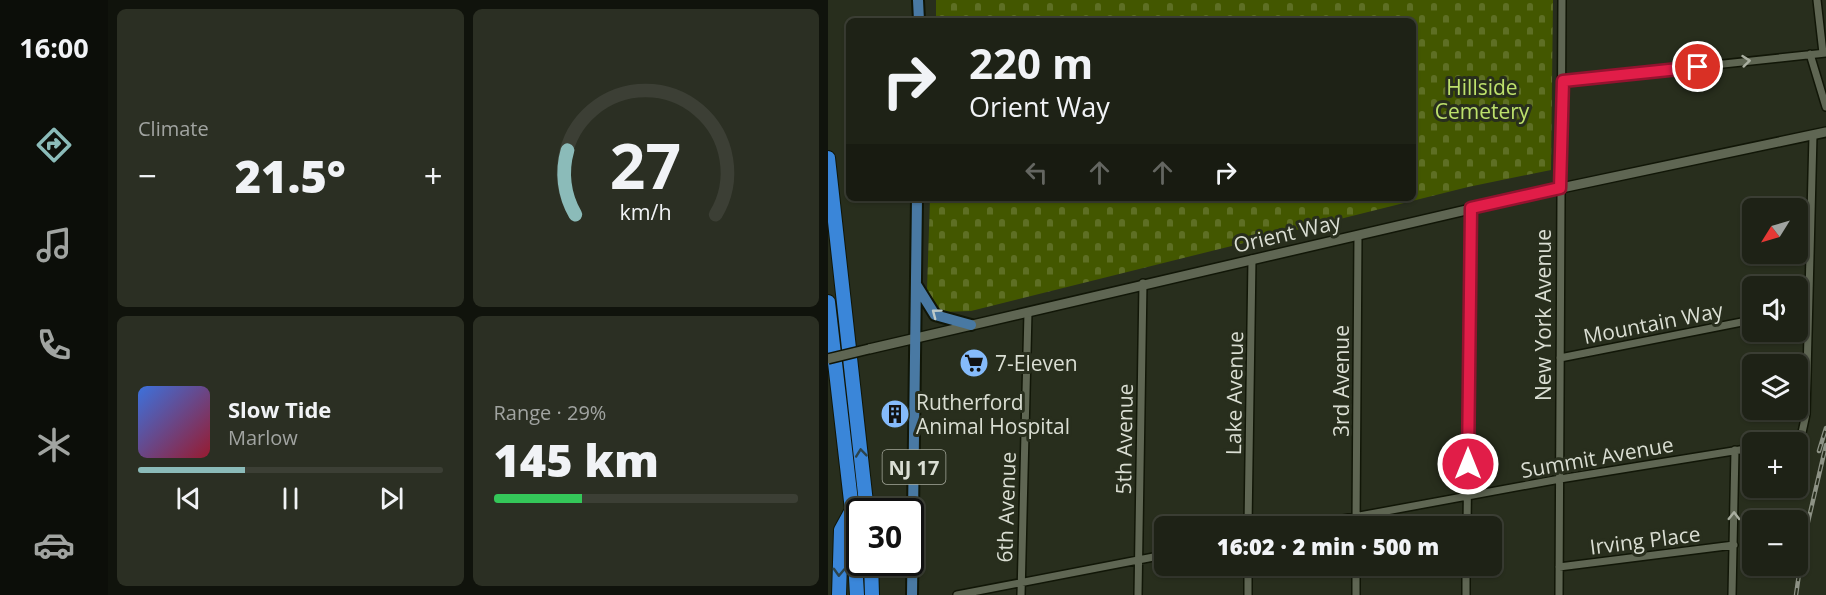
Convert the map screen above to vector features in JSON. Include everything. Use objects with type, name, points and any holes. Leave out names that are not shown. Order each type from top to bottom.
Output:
[{"type":"highway","points":[[828,158],[865,498]]},
{"type":"highway","points":[[828,302],[851,498]]},
{"type":"highway","points":[[839,595],[841,530],[846,521]]},
{"type":"highway","points":[[856,576],[857,595]]},
{"type":"highway","points":[[871,576],[872,595]]},
{"type":"main road","points":[[918,0],[919,18]]},
{"type":"main road","name":"NJ 17","points":[[912,595],[917,201]]},
{"type":"main road","points":[[916,282],[923,300],[935,315],[971,325]]},
{"type":"street","name":"New York Avenue","points":[[1559,595],[1562,0]]},
{"type":"street","points":[[1563,81],[1825,53],[1817,0]]},
{"type":"street","points":[[1810,54],[1826,107]]},
{"type":"street","name":"Orient Way","points":[[828,359],[1143,283],[1471,208],[1826,132]]},
{"type":"street","points":[[1808,309],[1813,135]]},
{"type":"street","points":[[1467,516],[1471,208]]},
{"type":"street","name":"3rd Avenue","points":[[1356,516],[1358,235]]},
{"type":"street","name":"Lake Avenue","points":[[1248,516],[1252,259]]},
{"type":"street","name":"5th Avenue","points":[[1138,595],[1143,283]]},
{"type":"street","name":"6th Avenue","points":[[1021,595],[1028,312]]},
{"type":"street","name":"Mountain Way","points":[[1560,358],[1742,322]]},
{"type":"street","points":[[1801,432],[1806,414],[1807,342]]},
{"type":"street","name":"Summit Avenue","points":[[1361,516],[1560,479],[1742,449]]},
{"type":"street","points":[[1732,595],[1736,450]]},
{"type":"street","name":"Irving Place","points":[[1559,567],[1734,545]]},
{"type":"street","points":[[957,595],[1154,557]]},
{"type":"street","points":[[1248,576],[1248,595]]},
{"type":"street","points":[[1356,576],[1356,595]]},
{"type":"street","points":[[1466,576],[1466,595]]},
{"type":"green space","name":"Hillside Cemetery","points":[[936,0],[1553,0],[1551,170],[1416,200],[1416,18],[936,18]]},
{"type":"green space","name":"Hillside Cemetery","points":[[930,201],[1412,201],[971,311],[942,312],[927,290]]},
{"type":"railway","points":[[1819,451],[1826,428]]},
{"type":"railway","points":[[1796,595],[1804,539],[1826,445]]},
{"type":"place","name":"7-Eleven","points":[[974,363]]},
{"type":"place","name":"Rutherford Animal Hospital","points":[[895,414]]},
{"type":"route","points":[[1468,464],[1471,208],[1560,188],[1563,81],[1698,67]]}]
